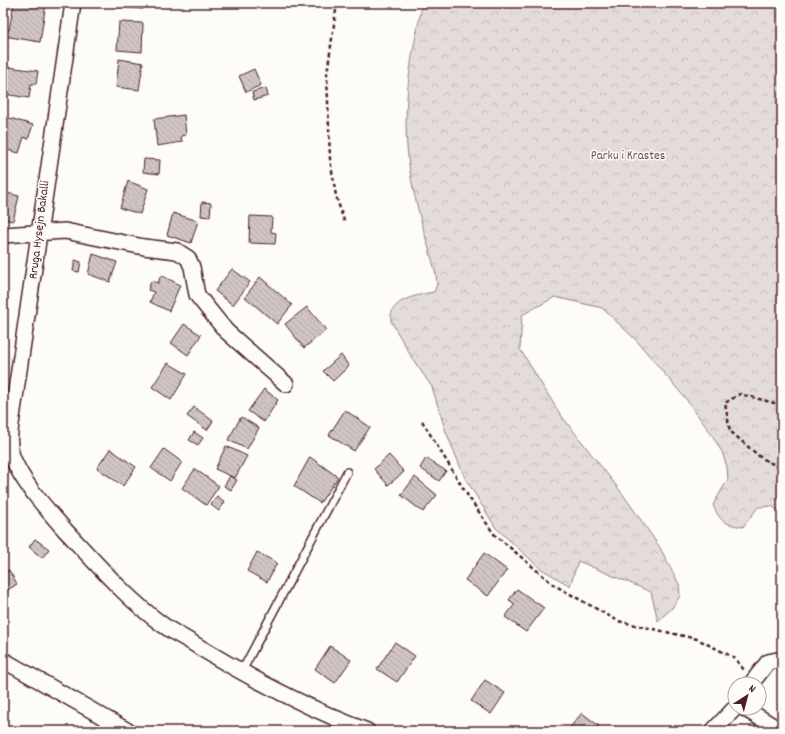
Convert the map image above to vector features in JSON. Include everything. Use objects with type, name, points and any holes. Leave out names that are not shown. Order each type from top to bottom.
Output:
[{"type":"street","name":"Rruga Hysejn Bakalli","points":[[73,3],[38,232],[35,271],[11,428],[10,446],[12,456],[26,482],[52,515],[93,560],[130,596],[163,625],[242,671]]},
{"type":"street","points":[[3,235],[65,230],[177,251],[188,258],[192,267],[197,295],[226,331],[286,384]]},
{"type":"street","points":[[757,676],[768,662],[782,659]]},
{"type":"street","points":[[3,660],[128,731]]},
{"type":"street","points":[[242,671],[329,716],[367,731]]},
{"type":"street","points":[[713,731],[727,716]]},
{"type":"street","points":[[757,716],[780,731]]},
{"type":"lane","points":[[242,671],[347,472]]},
{"type":"path","points":[[337,3],[328,74],[329,136],[330,159],[336,196],[346,224]]},
{"type":"path","points":[[782,405],[740,394],[726,403],[730,431],[760,457],[782,469]]},
{"type":"path","points":[[422,421],[468,496],[494,534],[554,585],[618,621],[697,639],[735,658],[747,676]]},
{"type":"green space","name":"Parku i Krastes","points":[[423,3],[782,3],[782,514],[772,506],[758,507],[743,527],[732,525],[721,519],[713,505],[728,479],[727,467],[722,452],[712,435],[686,399],[636,340],[602,308],[555,297],[522,315],[520,349],[560,414],[622,493],[659,546],[679,584],[680,596],[672,608],[658,621],[651,592],[578,561],[570,586],[540,568],[496,528],[465,478],[446,432],[432,387],[412,358],[391,321],[391,314],[399,303],[406,299],[434,292],[437,284],[436,274],[418,211],[411,179],[406,129],[409,75]]},
{"type":"building","points":[[14,3],[46,3],[40,42],[4,36],[5,29],[9,30]]},
{"type":"building","points":[[116,3],[143,3],[143,9],[116,7]]},
{"type":"building","points":[[119,22],[143,23],[142,52],[117,50]]},
{"type":"building","points":[[119,59],[143,63],[139,90],[116,87]]},
{"type":"building","points":[[8,67],[38,71],[36,84],[31,84],[29,98],[4,94]]},
{"type":"building","points":[[254,69],[261,85],[246,92],[239,76]]},
{"type":"building","points":[[266,88],[268,96],[254,100],[252,92]]},
{"type":"building","points":[[184,115],[186,135],[181,136],[182,142],[157,146],[154,119]]},
{"type":"building","points":[[3,116],[33,125],[28,139],[24,137],[19,153],[3,149]]},
{"type":"building","points":[[144,159],[160,160],[159,174],[143,172]]},
{"type":"building","points":[[128,181],[148,189],[140,214],[120,208]]},
{"type":"building","points":[[3,192],[19,196],[13,221],[3,219]]},
{"type":"building","points":[[202,202],[211,203],[210,217],[201,216]]},
{"type":"building","points":[[173,213],[198,221],[191,243],[167,235]]},
{"type":"building","points":[[250,216],[272,217],[271,232],[276,233],[275,244],[249,243]]},
{"type":"building","points":[[93,254],[117,262],[110,282],[88,274]]},
{"type":"building","points":[[75,260],[81,262],[79,272],[73,271]]},
{"type":"building","points":[[232,269],[250,282],[233,305],[215,291]]},
{"type":"building","points":[[161,275],[180,285],[169,311],[150,302],[154,292],[148,290],[151,281],[158,283]]},
{"type":"building","points":[[260,277],[292,305],[277,324],[245,297]]},
{"type":"building","points":[[307,307],[326,330],[304,348],[285,324]]},
{"type":"building","points":[[184,324],[201,335],[188,355],[171,343]]},
{"type":"building","points":[[341,355],[349,366],[333,381],[323,371]]},
{"type":"building","points":[[168,363],[187,374],[171,400],[152,387]]},
{"type":"building","points":[[264,389],[278,400],[264,422],[248,411]]},
{"type":"building","points":[[194,407],[213,421],[207,430],[187,416]]},
{"type":"building","points":[[345,410],[370,427],[354,451],[329,435]]},
{"type":"building","points":[[241,417],[259,428],[247,449],[228,440]]},
{"type":"building","points":[[194,432],[203,438],[198,445],[189,440]]},
{"type":"building","points":[[226,446],[247,456],[235,478],[215,469]]},
{"type":"building","points":[[110,449],[136,467],[123,486],[97,468]]},
{"type":"building","points":[[164,449],[182,462],[170,481],[151,468]]},
{"type":"building","points":[[389,455],[404,472],[388,485],[374,469]]},
{"type":"building","points":[[310,457],[338,477],[320,503],[294,486]]},
{"type":"building","points":[[426,458],[446,471],[439,481],[420,468]]},
{"type":"building","points":[[195,469],[219,486],[206,505],[182,488]]},
{"type":"building","points":[[230,476],[237,480],[231,490],[224,486]]},
{"type":"building","points":[[415,477],[437,495],[423,512],[401,495]]},
{"type":"building","points":[[217,496],[225,502],[219,511],[211,505]]},
{"type":"building","points":[[35,539],[49,549],[42,558],[29,547]]},
{"type":"building","points":[[257,552],[277,563],[267,582],[247,571]]},
{"type":"building","points":[[484,553],[507,570],[488,596],[465,580]]},
{"type":"building","points":[[9,570],[17,584],[3,593],[3,573]]},
{"type":"building","points":[[517,589],[544,608],[526,632],[505,617],[515,604],[509,600]]},
{"type":"building","points":[[395,642],[415,656],[397,682],[377,669]]},
{"type":"building","points":[[330,646],[351,660],[335,683],[315,669]]},
{"type":"building","points":[[485,680],[505,693],[491,714],[471,701]]},
{"type":"building","points":[[582,713],[599,726],[595,731],[567,731]]}]
